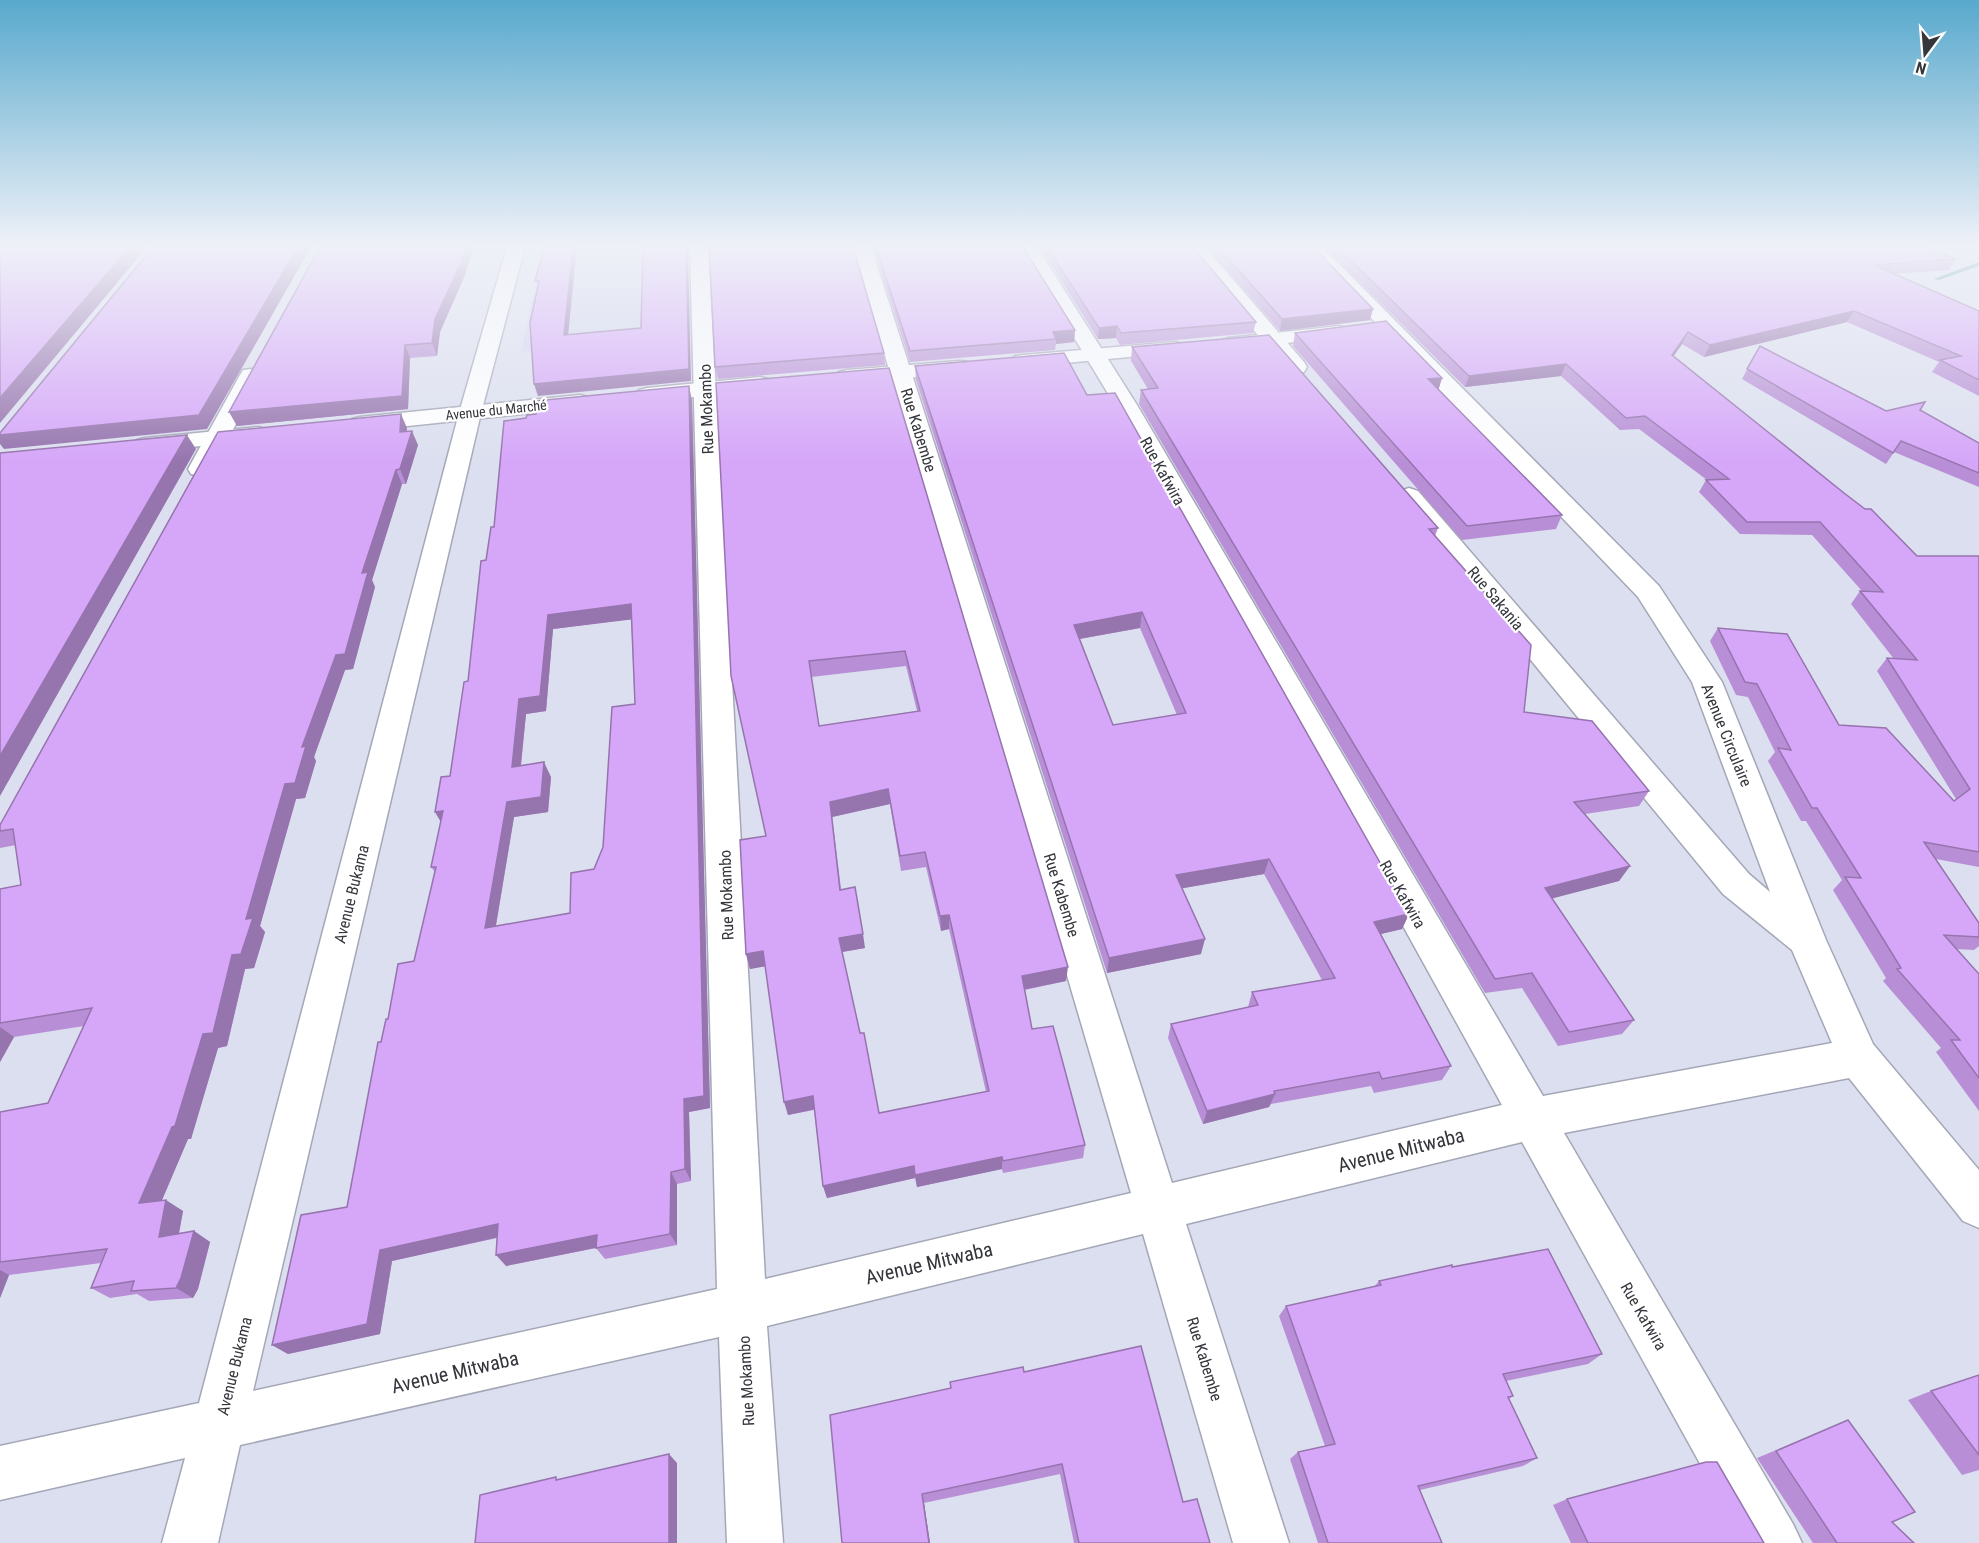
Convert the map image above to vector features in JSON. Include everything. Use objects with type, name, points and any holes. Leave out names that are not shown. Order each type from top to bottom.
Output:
[{"type":"street","name":"Avenue Bukama","points":[[190,1543],[470,413],[496,319]]},
{"type":"street","name":"Rue Mokambo","points":[[703,319],[742,1308],[755,1543]]},
{"type":"street","name":"Rue Kabembe","points":[[884,319],[1261,1543]]},
{"type":"street","name":"Rue Kafwira","points":[[1073,319],[1126,405],[1774,1543]]},
{"type":"street","points":[[1255,319],[1311,385]]},
{"type":"street","name":"Avenue Circulaire","points":[[1380,319],[1649,592],[1707,682],[1807,940],[1858,1056],[1979,1205]]},
{"type":"street","points":[[1004,363],[1272,340],[1387,326]]},
{"type":"street","points":[[189,490],[261,357]]},
{"type":"street","points":[[820,379],[981,365]]},
{"type":"street","points":[[623,397],[786,382]]},
{"type":"street","name":"Avenue du Marché","points":[[344,426],[599,400]]},
{"type":"street","points":[[126,447],[274,432]]},
{"type":"street","name":"Rue Sakania","points":[[1390,475],[1736,884],[1807,940]]},
{"type":"street","name":"Avenue Mitwaba","points":[[0,1473],[742,1308],[1531,1119],[1858,1056]]},
{"type":"shaded area","points":[[528,319],[685,319],[685,335],[521,352]]},
{"type":"building","points":[[0,319],[68,319],[0,398]]},
{"type":"building","points":[[94,319],[256,319],[199,415],[0,435]]},
{"type":"building","points":[[280,319],[435,319],[432,343],[405,345],[402,396],[229,412]]},
{"type":"building","points":[[531,319],[566,319],[564,335],[641,328],[641,319],[688,319],[689,369],[534,384]]},
{"type":"building","points":[[713,319],[874,319],[884,353],[715,367]]},
{"type":"building","points":[[900,319],[1068,319],[1075,330],[1053,332],[1056,339],[910,351]]},
{"type":"building","points":[[1093,319],[1253,319],[1256,322],[1121,333],[1117,326],[1099,328]]},
{"type":"building","points":[[1411,319],[1820,319],[1710,345],[1688,332],[1672,355],[1844,493],[1865,509],[1871,509],[1917,556],[1979,556],[1979,852],[1924,842],[1979,923],[1979,937],[1944,935],[1979,974],[1979,1078],[1951,1040],[1960,1040],[1897,969],[1901,968],[1845,877],[1861,878],[1817,808],[1812,808],[1778,748],[1791,750],[1757,684],[1745,682],[1718,628],[1787,634],[1839,725],[1886,728],[1954,801],[1970,789],[1887,658],[1917,660],[1860,591],[1883,592],[1820,522],[1747,522],[1706,480],[1729,479],[1645,416],[1626,418],[1566,364],[1469,376]]},
{"type":"building","points":[[1873,319],[1979,319],[1979,380],[1940,360],[1961,356]]},
{"type":"building","points":[[1386,321],[1442,378],[1428,379],[1562,515],[1467,526],[1295,333]]},
{"type":"building","points":[[1269,335],[1438,528],[1429,529],[1531,645],[1524,712],[1592,721],[1649,791],[1574,802],[1630,866],[1545,888],[1634,1020],[1569,1032],[1532,973],[1495,979],[1141,390],[1158,388],[1132,347]]},
{"type":"building","points":[[1760,346],[1886,411],[1925,402],[1920,410],[1979,443],[1979,473],[1901,441],[1893,453],[1747,369]]},
{"type":"building","points":[[1064,353],[1087,395],[1115,393],[1409,914],[1374,922],[1451,1066],[1382,1079],[1379,1072],[1274,1091],[1275,1094],[1207,1111],[1171,1024],[1258,1005],[1252,992],[1335,978],[1269,859],[1176,875],[1205,939],[1109,958],[915,366]],"holes":[[[1142,612],[1186,713],[1113,725],[1074,625]]]},
{"type":"building","points":[[889,368],[1068,967],[1022,976],[1032,1029],[1053,1026],[1085,1145],[1003,1161],[1002,1157],[915,1175],[914,1166],[823,1186],[813,1096],[784,1102],[763,951],[746,954],[740,840],[766,836],[731,676],[716,383]],"holes":[[[905,651],[920,711],[819,726],[809,661]],[[888,789],[900,856],[925,852],[940,916],[949,915],[989,1091],[879,1113],[864,1033],[860,1033],[839,938],[863,934],[855,887],[840,890],[830,802]]]},
{"type":"building","points":[[689,386],[704,1096],[684,1099],[685,1169],[671,1172],[670,1234],[596,1248],[597,1235],[496,1255],[498,1224],[380,1250],[367,1324],[272,1345],[301,1215],[347,1207],[378,1042],[381,1042],[386,1019],[388,1019],[398,964],[414,961],[436,867],[431,867],[443,811],[435,812],[441,777],[450,776],[464,682],[468,681],[481,561],[486,560],[491,527],[494,527],[504,421],[536,414],[535,401]],"holes":[[[631,604],[635,704],[612,707],[603,847],[594,869],[571,873],[570,913],[485,928],[507,802],[541,797],[544,762],[512,767],[519,699],[540,696],[548,615]]]},
{"type":"building","points":[[401,414],[400,432],[412,431],[400,469],[396,470],[362,573],[368,572],[345,654],[336,655],[302,747],[306,746],[295,783],[285,784],[246,919],[253,918],[241,954],[232,955],[213,1033],[203,1034],[175,1126],[172,1127],[139,1203],[166,1200],[159,1237],[194,1231],[181,1278],[176,1288],[131,1291],[134,1281],[91,1288],[107,1249],[0,1262],[0,1112],[48,1103],[92,1008],[0,1023],[0,889],[21,885],[13,829],[0,831],[0,825],[218,432]]},
{"type":"building","points":[[187,435],[0,756],[0,453]]},
{"type":"building","points":[[1548,1249],[1602,1354],[1503,1374],[1513,1396],[1508,1397],[1537,1458],[1418,1486],[1442,1543],[1328,1543],[1298,1452],[1335,1444],[1286,1306],[1381,1285],[1379,1281],[1452,1265],[1452,1267]]},
{"type":"building","points":[[1141,1346],[1183,1502],[1197,1499],[1210,1543],[1079,1543],[1062,1464],[922,1494],[929,1543],[842,1543],[830,1415],[951,1388],[950,1382],[1023,1367],[1024,1372]]},
{"type":"building","points":[[1979,1375],[1979,1455],[1931,1391]]},
{"type":"building","points":[[1848,1420],[1915,1512],[1892,1522],[1914,1543],[1837,1543],[1776,1451]]},
{"type":"building","points":[[669,1454],[669,1543],[475,1543],[480,1495]]},
{"type":"building","points":[[1706,1462],[1717,1462],[1764,1543],[1588,1543],[1567,1499]]}]
